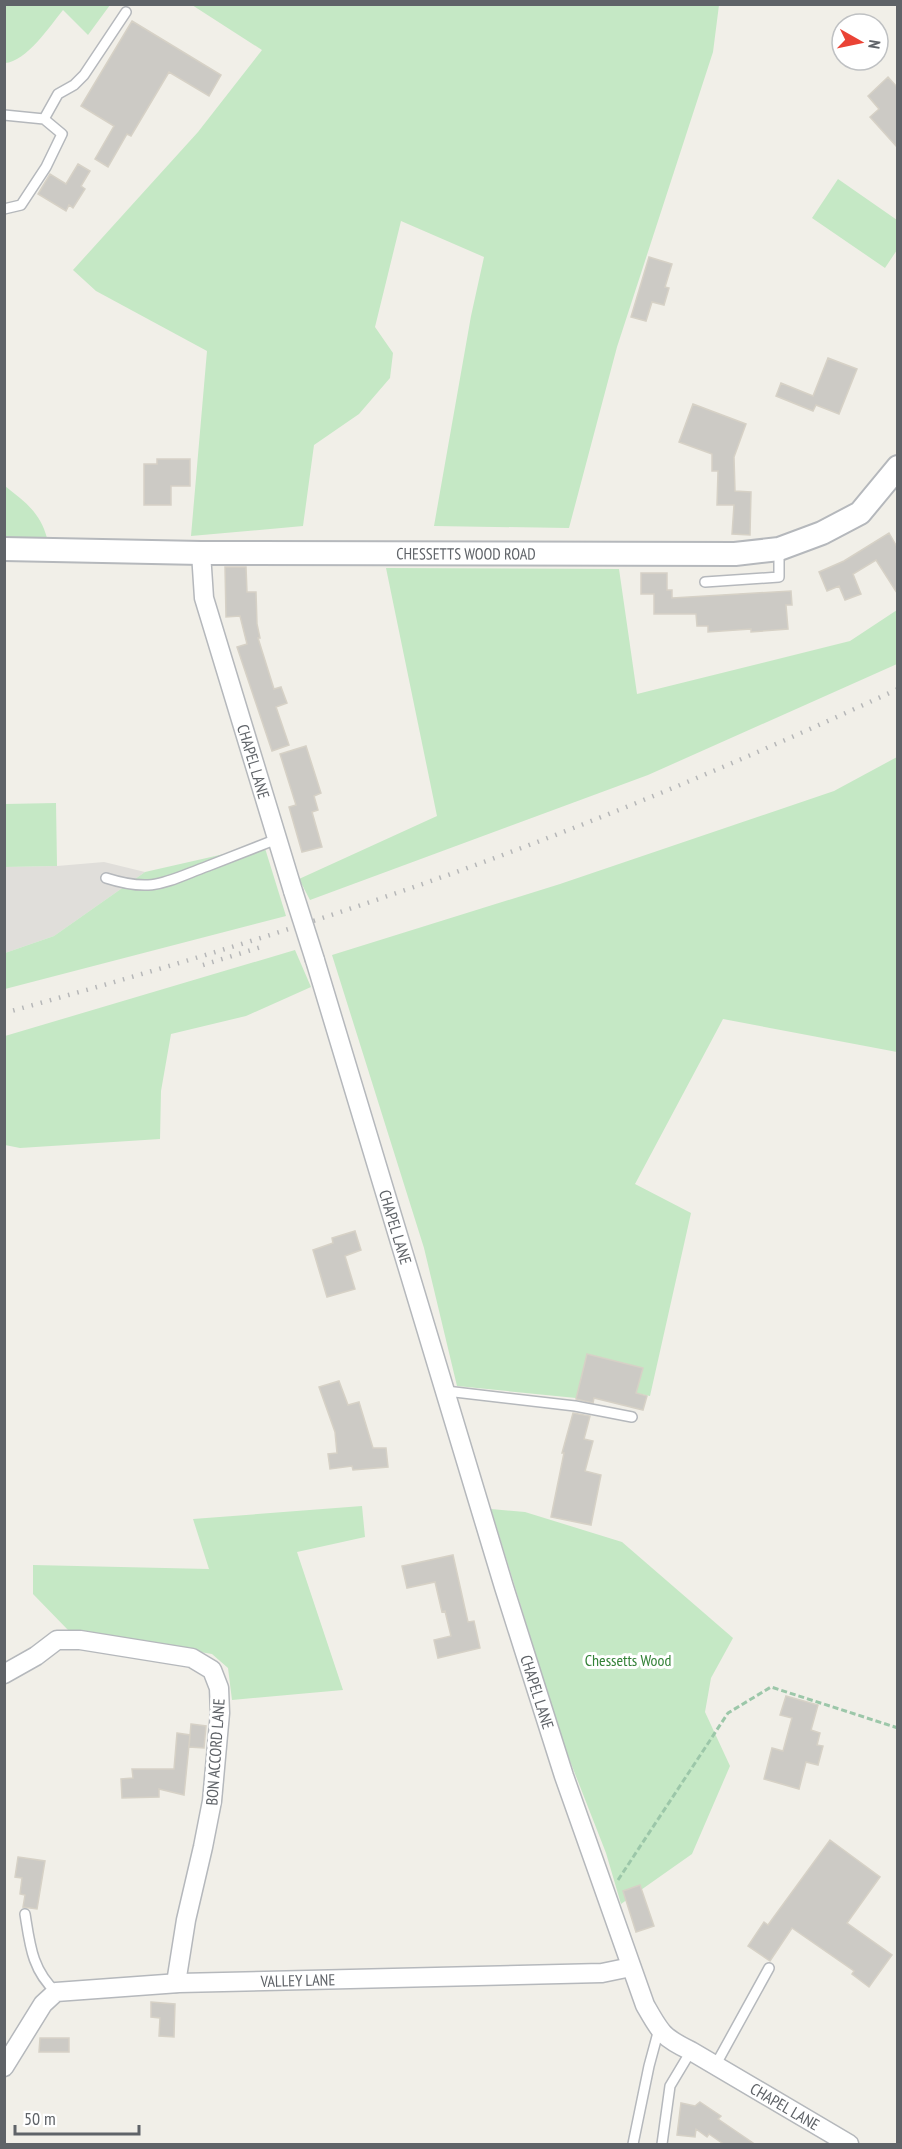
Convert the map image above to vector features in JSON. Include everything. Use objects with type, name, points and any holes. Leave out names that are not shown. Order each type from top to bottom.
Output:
[{"type":"street","name":"CHESSETTS WOOD ROAD","points":[[4,549],[201,553],[735,554],[779,549],[822,533],[860,513],[897,468]]},
{"type":"street","name":"CHAPEL LANE","points":[[201,553],[204,598],[504,1587],[564,1776],[645,2005],[659,2029],[669,2040],[849,2145]]},
{"type":"street","name":"BON ACCORD LANE","points":[[4,1674],[36,1656],[57,1640],[80,1640],[192,1658],[212,1670],[219,1688],[220,1713],[212,1801],[186,1920],[176,1983]]},
{"type":"street","name":"VALLEY LANE","points":[[56,1992],[176,1983],[602,1973],[631,1967]]},
{"type":"street","points":[[4,2067],[43,2004],[56,1992]]},
{"type":"lane","points":[[44,119],[58,94],[75,85],[84,75],[126,12]]},
{"type":"lane","points":[[4,115],[44,119],[62,134],[46,167],[21,205],[4,209]]},
{"type":"lane","points":[[705,582],[779,577],[779,549]]},
{"type":"lane","points":[[106,878],[124,884],[145,886],[171,882],[277,839]]},
{"type":"lane","points":[[446,1391],[575,1406],[632,1417]]},
{"type":"lane","points":[[25,1914],[30,1944],[40,1974],[56,1992]]},
{"type":"lane","points":[[715,2066],[769,1968]]},
{"type":"lane","points":[[633,2145],[659,2029]]},
{"type":"lane","points":[[662,2145],[670,2086],[691,2051]]},
{"type":"path","points":[[607,1897],[728,1713],[771,1687],[897,1728]]},
{"type":"shaded area","points":[[104,862],[145,872],[54,936],[5,953],[4,867]]},
{"type":"green space","points":[[4,5],[110,5],[88,35],[63,10],[29,50],[21,57],[5,63]]},
{"type":"green space","points":[[192,5],[719,5],[713,52],[617,347],[569,528],[434,526],[471,316],[484,257],[401,221],[375,327],[393,353],[390,378],[359,414],[314,445],[303,526],[191,536],[207,351],[96,291],[73,270],[198,132],[262,50]]},
{"type":"green space","points":[[838,179],[897,220],[897,250],[885,268],[812,218]]},
{"type":"green space","points":[[5,486],[36,514],[47,538],[5,537]]},
{"type":"green space","points":[[386,568],[619,569],[637,694],[850,641],[897,610],[897,664],[648,775],[310,900],[299,879],[437,816]]},
{"type":"green space","points":[[897,757],[897,1052],[723,1019],[635,1184],[691,1213],[650,1396],[636,1393],[643,1368],[588,1354],[576,1398],[457,1386],[424,1248],[332,955],[560,884],[834,791]]},
{"type":"green space","points":[[56,803],[57,866],[5,867],[5,804]]},
{"type":"green space","points":[[264,845],[286,916],[5,989],[5,953],[54,936],[145,872]]},
{"type":"green space","points":[[295,950],[311,987],[246,1016],[171,1034],[161,1091],[160,1139],[20,1148],[5,1145],[5,1036]]},
{"type":"green space","points":[[362,1506],[365,1537],[297,1552],[343,1690],[232,1700],[228,1668],[212,1654],[68,1630],[33,1594],[33,1565],[209,1569],[193,1519]]},
{"type":"green space","name":"Chessetts Wood","points":[[491,1509],[525,1512],[622,1542],[733,1638],[711,1678],[705,1712],[730,1766],[692,1854],[621,1904],[606,1853],[563,1743]]},
{"type":"building","points":[[132,21],[221,75],[209,96],[169,72],[131,136],[127,134],[108,167],[95,159],[114,126],[81,106]]},
{"type":"building","points":[[888,77],[897,87],[897,147],[870,117],[879,109],[868,96]]},
{"type":"building","points":[[78,164],[90,171],[81,186],[85,189],[73,208],[69,205],[66,211],[38,194],[50,174],[66,184]]},
{"type":"building","points":[[649,257],[672,264],[665,287],[669,288],[664,305],[652,302],[646,321],[631,317]]},
{"type":"building","points":[[828,358],[857,369],[839,414],[816,405],[813,411],[776,396],[781,383],[813,396]]},
{"type":"building","points":[[693,404],[746,424],[734,457],[735,491],[751,492],[750,535],[732,534],[734,505],[717,505],[718,471],[712,471],[712,454],[679,442]]},
{"type":"building","points":[[157,459],[190,459],[190,486],[171,486],[171,505],[144,505],[144,464],[157,464]]},
{"type":"building","points":[[889,533],[897,547],[897,593],[876,560],[853,574],[861,594],[845,600],[839,586],[827,591],[819,572],[844,561]]},
{"type":"building","points":[[225,567],[246,567],[247,592],[256,592],[260,638],[258,638],[274,689],[281,687],[287,703],[276,707],[289,745],[272,751],[237,647],[247,644],[240,616],[226,617]]},
{"type":"building","points":[[641,573],[667,573],[667,590],[672,590],[672,598],[791,591],[792,605],[786,605],[788,629],[708,632],[708,626],[697,626],[696,614],[654,614],[654,594],[641,594]]},
{"type":"building","points":[[306,746],[321,793],[314,796],[318,810],[312,812],[322,847],[302,852],[289,807],[296,805],[280,754]]},
{"type":"building","points":[[355,1231],[361,1250],[345,1256],[355,1289],[327,1297],[313,1250],[333,1243],[332,1238]]},
{"type":"building","points":[[587,1354],[643,1368],[636,1393],[647,1396],[643,1410],[594,1398],[593,1403],[576,1399]]},
{"type":"building","points":[[339,1381],[348,1405],[359,1402],[373,1448],[386,1448],[388,1467],[353,1470],[352,1466],[330,1469],[328,1454],[337,1453],[335,1432],[319,1387]]},
{"type":"building","points":[[573,1413],[590,1416],[584,1439],[593,1441],[585,1471],[601,1475],[591,1525],[551,1517],[564,1453],[562,1453]]},
{"type":"building","points":[[453,1555],[468,1622],[474,1621],[480,1648],[438,1658],[434,1640],[451,1636],[445,1611],[442,1612],[435,1582],[407,1588],[402,1566]]},
{"type":"building","points":[[786,1696],[818,1705],[811,1730],[820,1733],[817,1745],[823,1746],[818,1765],[806,1762],[799,1789],[764,1779],[772,1748],[783,1751],[792,1718],[780,1715]]},
{"type":"building","points":[[191,1724],[206,1726],[204,1748],[189,1747]]},
{"type":"building","points":[[177,1733],[190,1735],[184,1795],[159,1789],[159,1797],[122,1798],[121,1779],[133,1778],[132,1769],[174,1769]]},
{"type":"building","points":[[830,1840],[880,1877],[847,1923],[892,1955],[869,1987],[852,1974],[854,1971],[792,1928],[770,1961],[748,1946],[764,1922],[768,1925]]},
{"type":"building","points":[[18,1857],[45,1861],[37,1909],[23,1907],[25,1895],[20,1894],[22,1878],[15,1877]]},
{"type":"building","points":[[640,1885],[654,1926],[636,1932],[623,1891]]},
{"type":"building","points":[[151,2002],[175,2004],[174,2037],[159,2036],[160,2018],[151,2017]]},
{"type":"building","points":[[40,2038],[69,2038],[69,2052],[39,2052]]},
{"type":"building","points":[[700,2102],[721,2116],[718,2119],[756,2145],[725,2145],[709,2134],[707,2137],[696,2129],[695,2137],[677,2135],[681,2103],[695,2106]]},
{"type":"railway","points":[[4,1013],[273,934],[498,857],[699,777],[898,689]]},
{"type":"railway","points":[[203,965],[261,947]]}]
